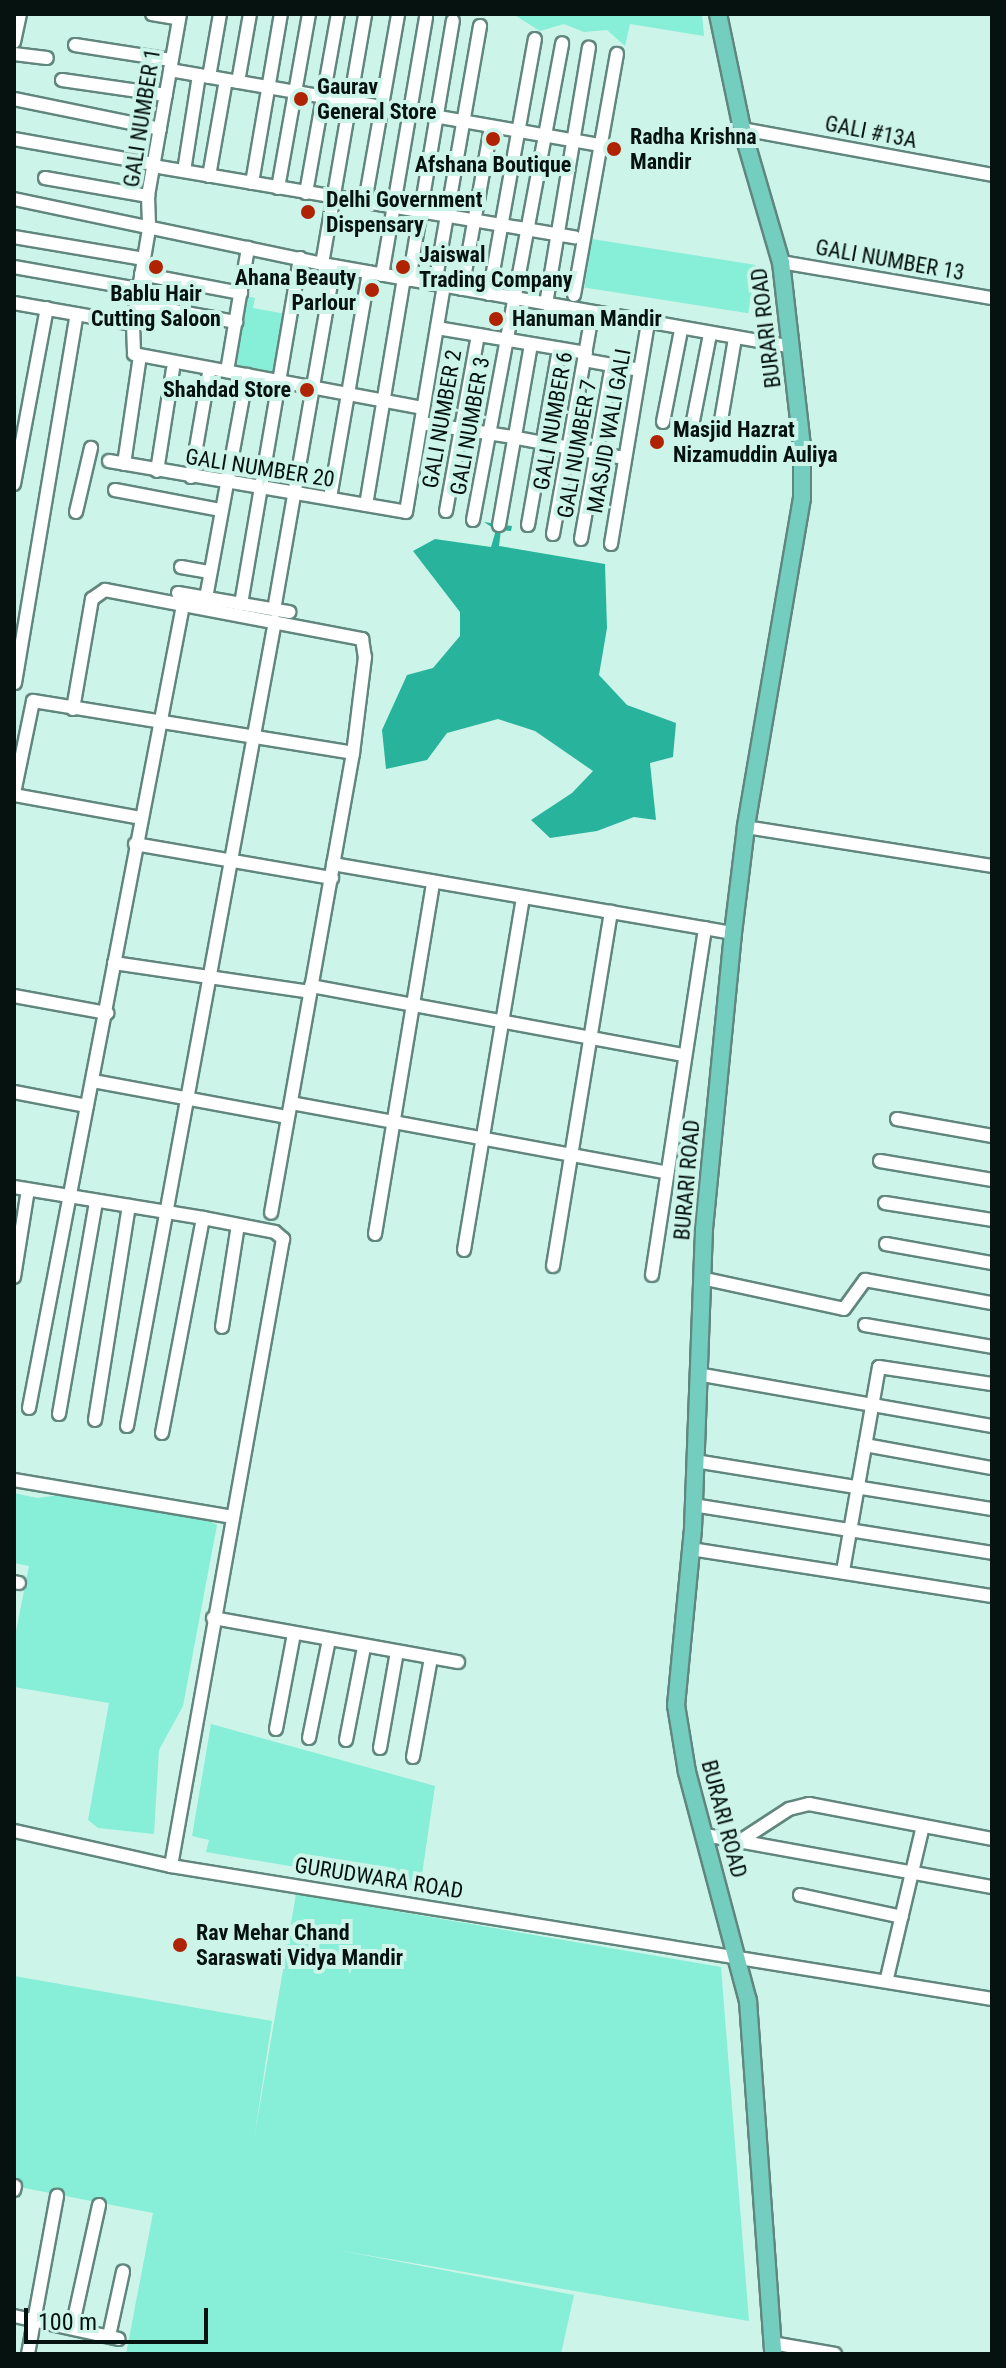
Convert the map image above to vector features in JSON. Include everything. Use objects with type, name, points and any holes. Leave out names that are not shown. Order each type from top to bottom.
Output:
[{"type":"main road","name":"BURARI ROAD","points":[[718,14],[742,129],[781,262],[791,347],[802,498],[746,827],[733,933],[701,1278],[691,1549],[676,1705],[687,1772],[740,1956],[756,2066],[772,2348]]},
{"type":"street","points":[[14,42],[20,14]]},
{"type":"street","points":[[152,14],[180,16]]},
{"type":"street","points":[[184,171],[220,14]]},
{"type":"street","points":[[209,176],[250,14]]},
{"type":"street","points":[[252,183],[281,14]]},
{"type":"street","points":[[278,188],[309,14]]},
{"type":"street","points":[[306,193],[338,14]]},
{"type":"street","points":[[127,1426],[274,615],[312,387],[328,265],[333,197],[365,14]]},
{"type":"street","points":[[365,202],[398,14]]},
{"type":"street","name":"GALI NUMBER 1","points":[[133,324],[149,229],[148,196],[180,16]]},
{"type":"street","points":[[330,498],[347,394],[393,206],[426,17]]},
{"type":"street","points":[[366,505],[453,21]]},
{"type":"street","points":[[479,30],[446,215],[437,328],[421,423],[624,458]]},
{"type":"street","points":[[489,294],[535,39]]},
{"type":"street","name":"GALI NUMBER 3","points":[[473,520],[506,340],[517,299],[562,43]]},
{"type":"street","points":[[75,45],[268,90],[601,145]]},
{"type":"street","points":[[546,304],[589,48]]},
{"type":"street","points":[[14,54],[47,58]]},
{"type":"street","points":[[574,295],[617,54]]},
{"type":"street","points":[[62,80],[166,95]]},
{"type":"street","points":[[14,99],[160,129]]},
{"type":"street","points":[[462,289],[491,128]]},
{"type":"street","name":"GALI #13A","points":[[742,129],[992,175]]},
{"type":"street","points":[[14,139],[306,193],[575,237]]},
{"type":"street","points":[[45,178],[148,196]]},
{"type":"street","points":[[14,199],[375,274],[791,347]]},
{"type":"street","points":[[14,237],[144,259]]},
{"type":"street","points":[[227,371],[248,248]]},
{"type":"street","points":[[241,604],[300,258]]},
{"type":"street","name":"GALI NUMBER 13","points":[[781,262],[992,298]]},
{"type":"street","points":[[14,267],[139,289]]},
{"type":"street","points":[[141,274],[241,293]]},
{"type":"street","points":[[14,303],[133,324],[131,349],[140,356],[423,408]]},
{"type":"street","points":[[136,304],[236,322]]},
{"type":"street","points":[[14,484],[47,308]]},
{"type":"street","points":[[77,314],[14,683],[33,701],[158,724],[353,753]]},
{"type":"street","name":"GALI NUMBER 6","points":[[553,534],[592,314]]},
{"type":"street","name":"MASJID WALI GALI","points":[[611,544],[648,324]]},
{"type":"street","points":[[437,328],[559,349],[640,370]]},
{"type":"street","points":[[663,422],[681,330]]},
{"type":"street","points":[[692,426],[710,334]]},
{"type":"street","name":"GALI NUMBER 2","points":[[446,511],[478,335]]},
{"type":"street","points":[[719,432],[735,338]]},
{"type":"street","points":[[499,525],[531,344]]},
{"type":"street","points":[[528,525],[559,349]]},
{"type":"street","points":[[124,464],[140,356]]},
{"type":"street","name":"GALI NUMBER 7","points":[[581,539],[612,365]]},
{"type":"street","points":[[157,471],[173,369]]},
{"type":"street","points":[[191,477],[209,373]]},
{"type":"street","points":[[206,598],[247,375]]},
{"type":"street","name":"GALI NUMBER 20","points":[[109,461],[406,512],[421,423]]},
{"type":"street","points":[[76,512],[91,448]]},
{"type":"street","points":[[115,490],[221,510]]},
{"type":"street","points":[[181,567],[210,572]]},
{"type":"street","points":[[73,709],[94,592],[180,599],[274,615],[289,612]]},
{"type":"street","points":[[180,599],[206,598],[241,604],[362,639],[365,657],[332,878],[271,1213]]},
{"type":"street","points":[[29,1408],[68,1196],[107,1013],[180,599]]},
{"type":"street","points":[[33,701],[14,789],[140,818]]},
{"type":"street","points":[[746,827],[992,866]]},
{"type":"street","points":[[135,844],[332,878]]},
{"type":"street","points":[[333,864],[733,933]]},
{"type":"street","points":[[375,1234],[433,882]]},
{"type":"street","points":[[464,1250],[523,897]]},
{"type":"street","points":[[553,1266],[611,912]]},
{"type":"street","points":[[652,1275],[705,928]]},
{"type":"street","points":[[114,963],[311,989],[685,1055]]},
{"type":"street","points":[[14,996],[107,1013]]},
{"type":"street","points":[[93,1081],[188,1096],[288,1117]]},
{"type":"street","points":[[14,1092],[87,1106]]},
{"type":"street","points":[[291,1103],[667,1173]]},
{"type":"street","points":[[897,1119],[992,1136]]},
{"type":"street","points":[[880,1161],[992,1180]]},
{"type":"street","points":[[14,1187],[280,1234],[284,1245],[213,1618],[171,1866]]},
{"type":"street","points":[[14,1277],[28,1190]]},
{"type":"street","points":[[59,1414],[96,1201]]},
{"type":"street","points":[[885,1203],[992,1220]]},
{"type":"street","points":[[95,1420],[129,1206]]},
{"type":"street","points":[[162,1433],[203,1218]]},
{"type":"street","points":[[222,1327],[238,1225]]},
{"type":"street","points":[[886,1244],[992,1263]]},
{"type":"street","points":[[701,1278],[844,1309],[865,1280],[992,1303]]},
{"type":"street","points":[[865,1325],[992,1347]]},
{"type":"street","points":[[843,1571],[882,1365],[992,1384]]},
{"type":"street","points":[[697,1374],[992,1426]]},
{"type":"street","points":[[865,1445],[992,1468]]},
{"type":"street","points":[[695,1461],[992,1509]]},
{"type":"street","points":[[14,1480],[233,1517]]},
{"type":"street","points":[[693,1505],[992,1553]]},
{"type":"street","points":[[691,1549],[992,1596]]},
{"type":"street","points":[[213,1618],[458,1662]]},
{"type":"street","points":[[276,1729],[294,1634]]},
{"type":"street","points":[[309,1738],[329,1640]]},
{"type":"street","points":[[346,1740],[364,1647]]},
{"type":"street","points":[[380,1748],[397,1652]]},
{"type":"street","points":[[413,1757],[431,1658]]},
{"type":"street","points":[[740,1841],[789,1809],[809,1804],[992,1839]]},
{"type":"street","points":[[887,1978],[923,1826]]},
{"type":"street","name":"GURUDWARA ROAD","points":[[14,1831],[171,1866],[887,1978],[992,1999]]},
{"type":"street","points":[[705,1835],[992,1887]]},
{"type":"street","points":[[800,1895],[902,1917]]},
{"type":"street","points":[[28,2354],[57,2196]]},
{"type":"street","points":[[72,2328],[99,2205]]},
{"type":"street","points":[[14,2316],[114,2338],[123,2272]]},
{"type":"street","points":[[772,2348],[835,2354]]},
{"type":"shaded area","points":[[513,14],[702,14],[704,36],[630,24],[625,46],[607,30],[584,32],[564,24],[540,31]]},
{"type":"shaded area","points":[[592,239],[756,265],[748,313],[584,287]]},
{"type":"shaded area","points":[[245,296],[255,298],[253,308],[286,314],[276,373],[232,365]]},
{"type":"shaded area","points":[[484,522],[512,526],[511,531],[501,530],[499,546],[605,564],[607,628],[599,675],[627,705],[676,723],[673,757],[650,763],[656,820],[634,817],[597,831],[550,838],[531,820],[572,793],[593,771],[535,731],[498,719],[447,733],[427,760],[386,769],[382,730],[407,675],[433,668],[460,636],[460,612],[413,551],[435,539],[491,547],[496,530]]},
{"type":"shaded area","points":[[14,1493],[37,1498],[68,1494],[204,1518],[217,1525],[183,1706],[159,1750],[154,1834],[98,1828],[88,1820],[109,1703],[14,1687],[14,1641],[29,1566],[14,1563]]},
{"type":"shaded area","points":[[211,1724],[435,1786],[420,1888],[206,1852],[209,1840],[192,1836]]},
{"type":"shaded area","points":[[296,1894],[721,1967],[749,2321],[337,2250],[574,2295],[561,2354],[126,2354],[153,2213],[14,2186],[14,1976],[272,2021],[254,2139]]},
{"type":"place","name":"Gaurav General Store","points":[[301,99]]},
{"type":"place","name":"Afshana Boutique","points":[[493,139]]},
{"type":"place","name":"Radha Krishna Mandir","points":[[614,149]]},
{"type":"place","name":"Delhi Government Dispensary","points":[[308,212]]},
{"type":"place","name":"Bablu Hair Cutting Saloon","points":[[156,267]]},
{"type":"place","name":"Jaiswal Trading Company","points":[[403,267]]},
{"type":"place","name":"Ahana Beauty Parlour","points":[[372,290]]},
{"type":"place","name":"Hanuman Mandir","points":[[496,319]]},
{"type":"place","name":"Shahdad Store","points":[[307,390]]},
{"type":"place","name":"Masjid Hazrat Nizamuddin Auliya","points":[[657,442]]},
{"type":"place","name":"Rav Mehar Chand Saraswati Vidya Mandir","points":[[180,1945]]}]
